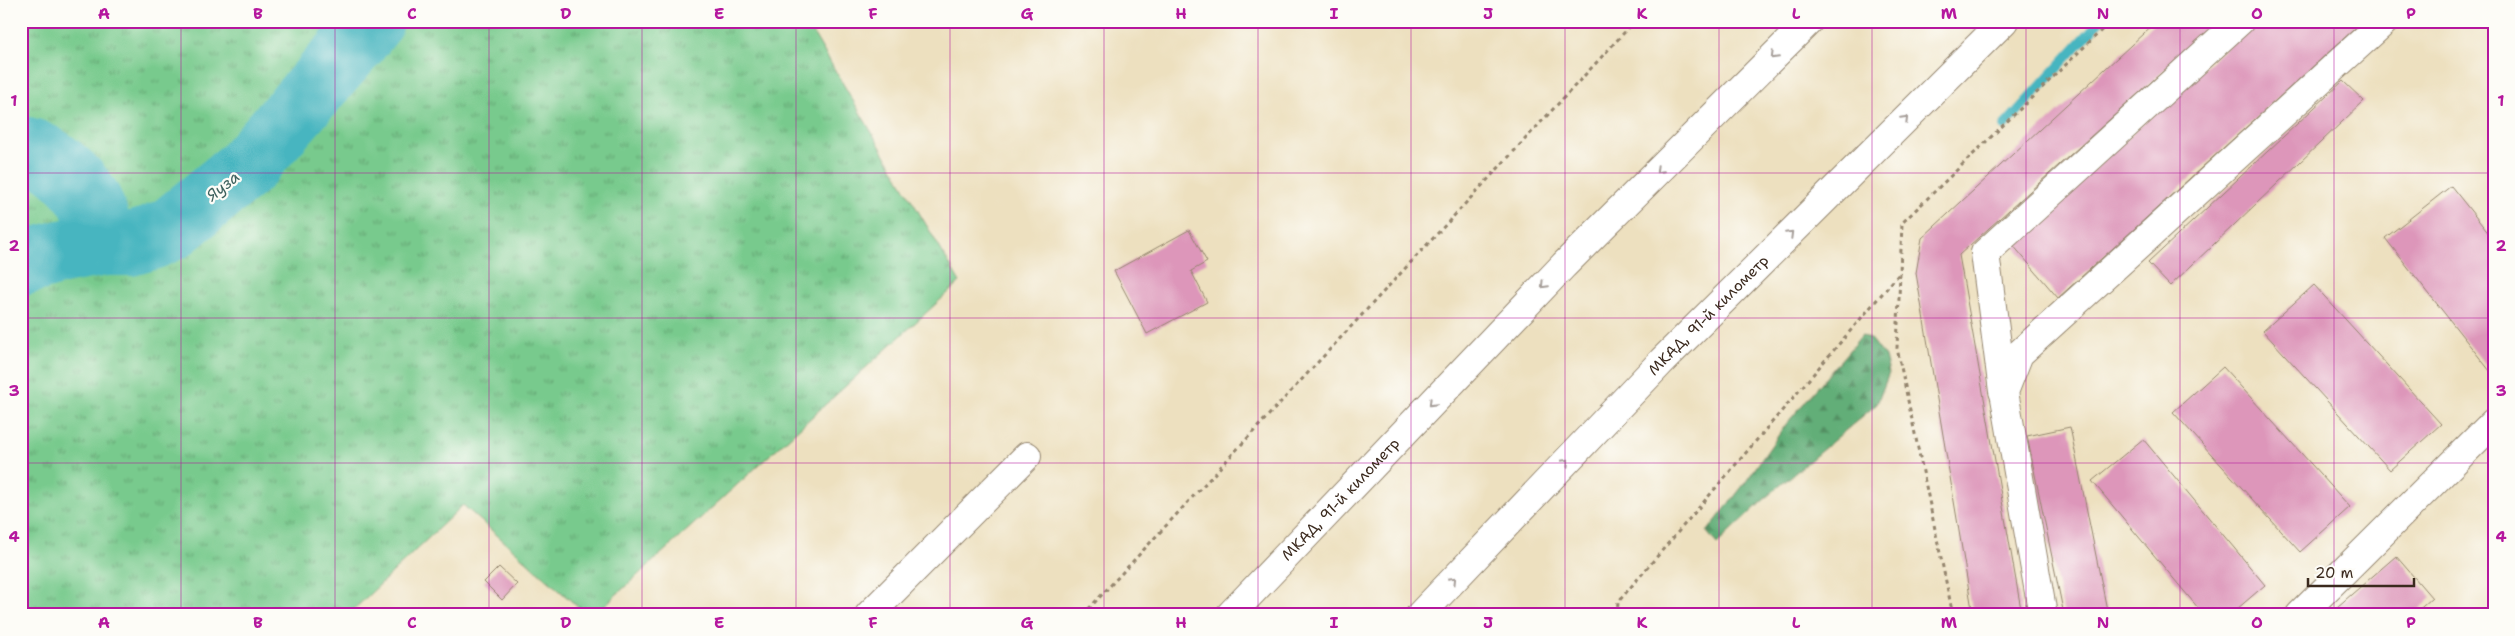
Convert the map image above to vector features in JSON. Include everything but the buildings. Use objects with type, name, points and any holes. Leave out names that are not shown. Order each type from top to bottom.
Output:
[{"type":"main road","name":"МКАД, 91-й километр","points":[[1230,615],[1564,264],[1809,21]]},
{"type":"main road","name":"МКАД, 91-й километр","points":[[1420,615],[1662,361],[2004,21]]},
{"type":"main road","points":[[2043,615],[2004,392],[1985,253],[2240,21]]},
{"type":"main road","points":[[2004,392],[2019,354],[2385,21]]},
{"type":"main road","points":[[2300,615],[2494,422]]},
{"type":"main road","points":[[869,615],[1027,456]]},
{"type":"path","points":[[1083,615],[1635,21]]},
{"type":"path","points":[[1953,615],[1897,348],[1902,223],[2111,21]]},
{"type":"path","points":[[1617,615],[1618,602],[1900,274]]},
{"type":"green space","points":[[21,21],[806,21],[960,282],[594,615],[587,615],[463,505],[348,615],[21,615]]},
{"type":"green space","points":[[1862,335],[1873,341],[1885,357],[1889,373],[1877,404],[1770,494],[1717,544],[1707,532],[1745,483],[1787,423]]},
{"type":"waterway","name":"Яуза","points":[[21,264],[61,252],[105,244],[130,244],[151,238],[171,229],[244,169],[372,21]]},
{"type":"waterway","points":[[2004,126],[2100,21]]},
{"type":"waterway","points":[[21,148],[31,150],[50,160],[76,182],[89,199],[105,244]]}]
